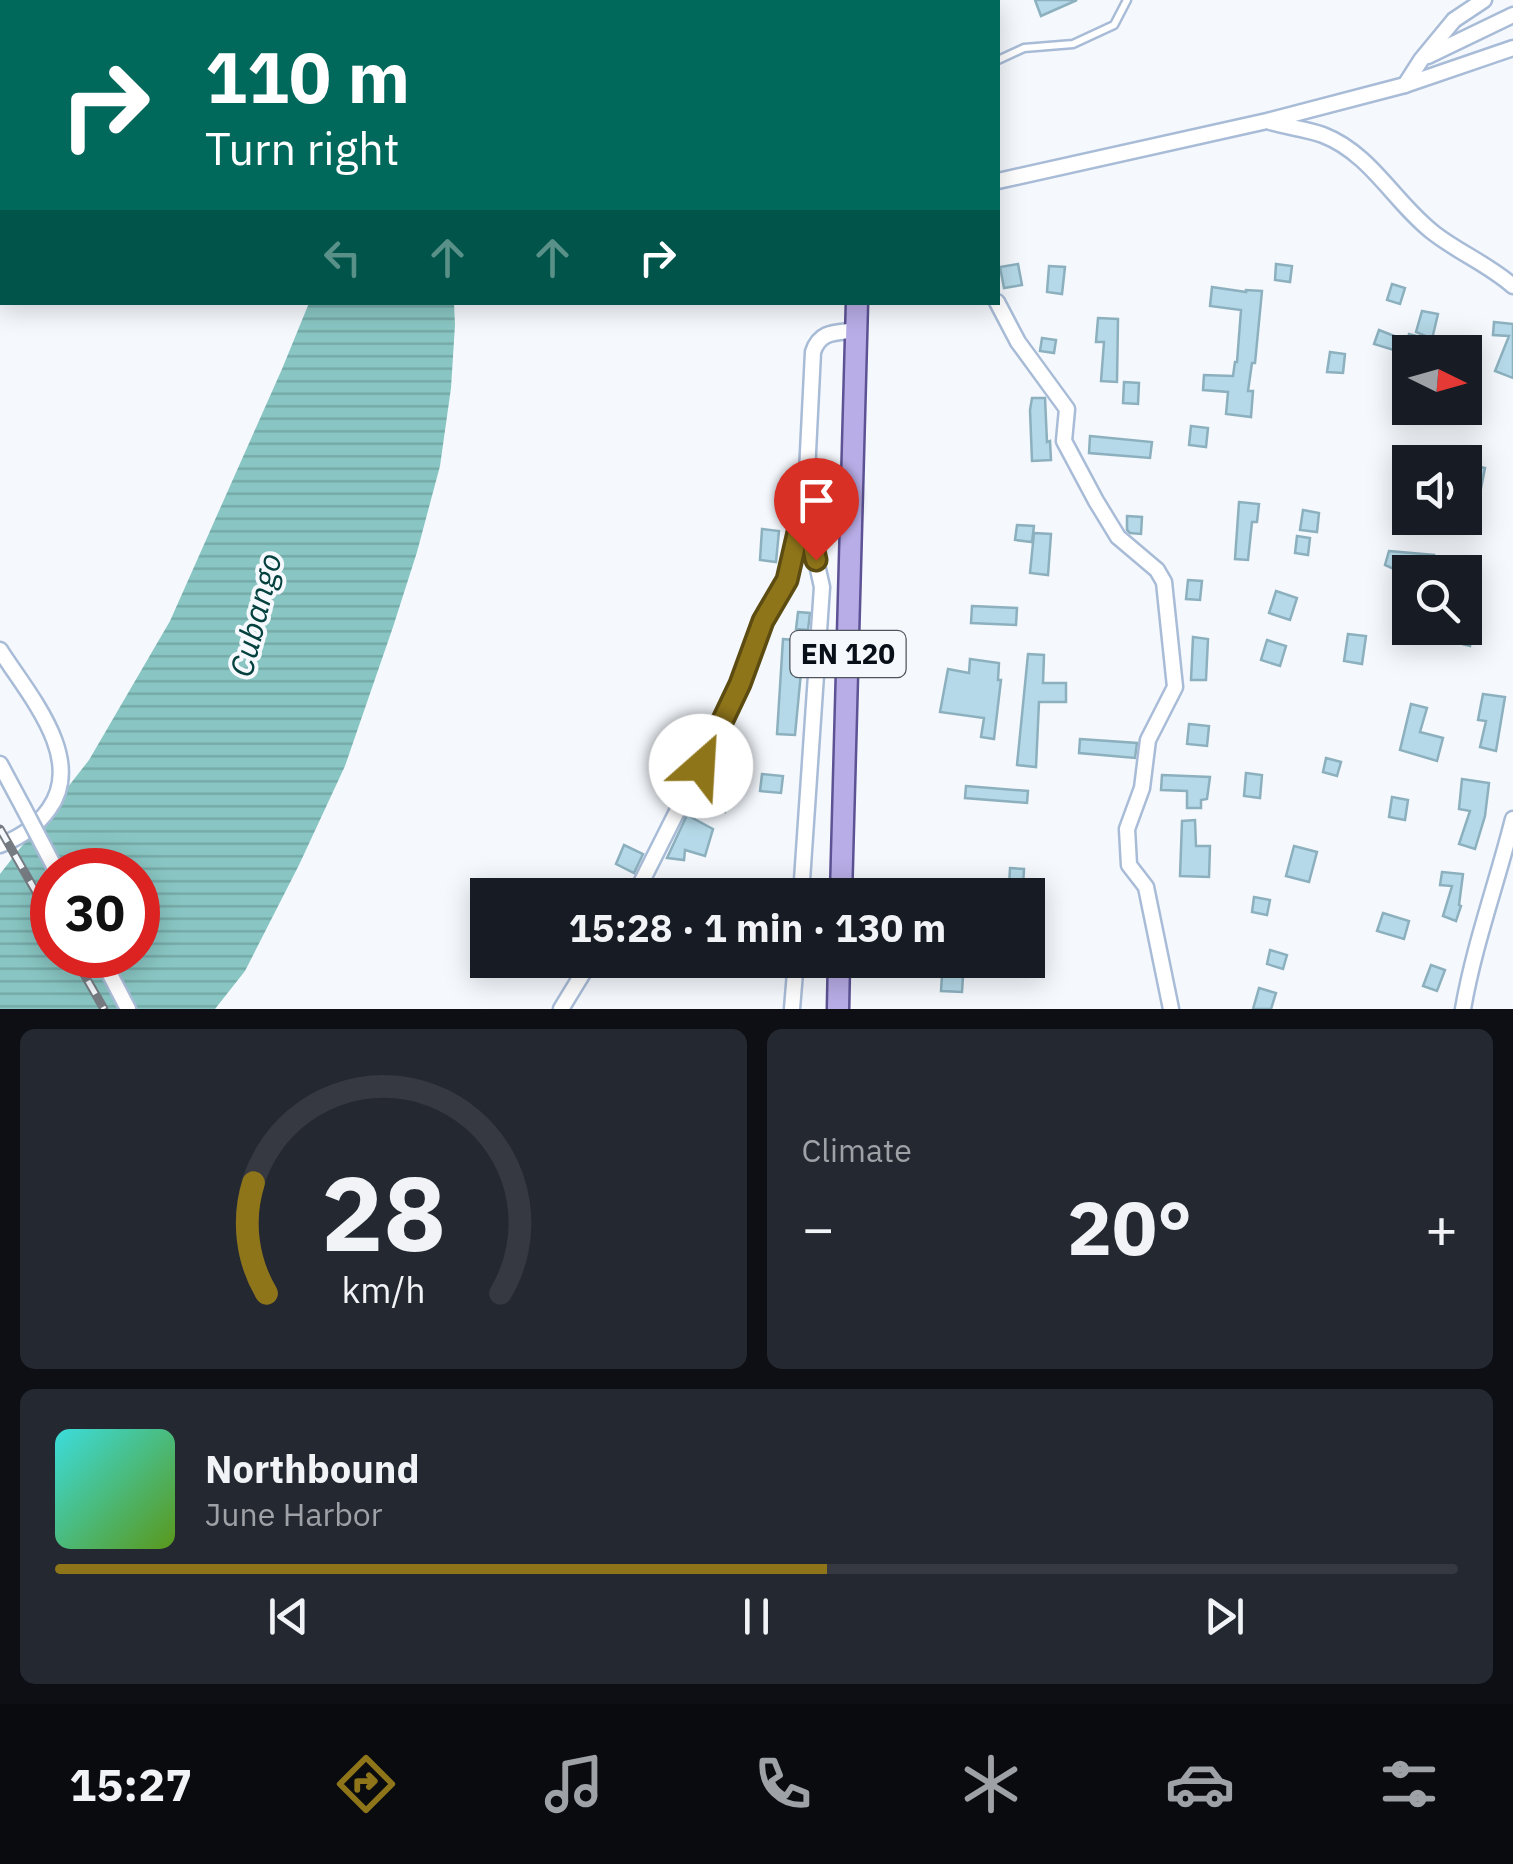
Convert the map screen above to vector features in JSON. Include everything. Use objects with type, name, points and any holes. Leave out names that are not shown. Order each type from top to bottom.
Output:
[{"type":"main road","name":"EN 120","points":[[841,878],[857,305]]},
{"type":"main road","points":[[838,1009],[839,978]]},
{"type":"street","points":[[1405,84],[1454,20],[1484,0]]},
{"type":"street","points":[[1420,60],[1513,15]]},
{"type":"street","points":[[1000,181],[1267,121],[1405,84],[1513,48]]},
{"type":"street","points":[[1267,121],[1322,135],[1340,144],[1365,162],[1433,233],[1513,286]]},
{"type":"street","points":[[999,305],[1018,342],[1067,410],[1064,441],[1109,523],[1118,537],[1158,570],[1164,582],[1175,687],[1148,740],[1142,788],[1127,829],[1129,865],[1146,888],[1170,1009]]},
{"type":"street","points":[[643,878],[740,684],[763,621],[787,580],[804,506],[816,343],[825,334],[857,330]]},
{"type":"street","points":[[802,878],[822,588],[804,506]]},
{"type":"street","points":[[0,650],[46,722],[61,754],[61,774],[53,804],[38,823],[0,846]]},
{"type":"street","points":[[0,764],[45,848]]},
{"type":"street","points":[[1464,1009],[1472,960],[1513,820]]},
{"type":"street","points":[[112,978],[128,1009]]},
{"type":"street","points":[[561,1009],[580,978]]},
{"type":"street","points":[[792,1009],[795,978]]},
{"type":"lane","points":[[1000,59],[1024,48],[1073,44],[1087,38],[1114,25],[1127,0]]},
{"type":"water","name":"Cubango","points":[[308,305],[454,305],[451,388],[440,466],[393,627],[345,766],[299,865],[245,971],[215,1009],[0,1009],[0,874],[89,760],[170,621]]},
{"type":"building","points":[[1035,0],[1077,0],[1041,16]]},
{"type":"building","points":[[1018,264],[1022,285],[1004,288],[1000,267]]},
{"type":"building","points":[[1276,264],[1292,266],[1290,282],[1275,280]]},
{"type":"building","points":[[1049,266],[1065,267],[1062,294],[1047,292]]},
{"type":"building","points":[[1392,284],[1405,288],[1400,304],[1387,300]]},
{"type":"building","points":[[1212,287],[1262,291],[1255,363],[1248,391],[1253,391],[1251,417],[1226,414],[1228,392],[1203,390],[1204,375],[1233,376],[1237,362],[1241,310],[1210,306]]},
{"type":"building","points":[[1422,311],[1438,314],[1433,335],[1416,332]]},
{"type":"building","points":[[1098,318],[1118,319],[1117,382],[1101,381],[1104,342],[1096,342]]},
{"type":"building","points":[[1494,322],[1513,324],[1513,378],[1495,371],[1509,336],[1493,335]]},
{"type":"building","points":[[1379,330],[1392,335],[1392,350],[1374,344]]},
{"type":"building","points":[[1042,338],[1056,340],[1054,353],[1040,351]]},
{"type":"building","points":[[1330,352],[1345,354],[1343,373],[1327,372]]},
{"type":"building","points":[[1124,382],[1139,383],[1138,404],[1123,403]]},
{"type":"building","points":[[1032,398],[1045,398],[1051,460],[1032,461]]},
{"type":"building","points":[[1191,426],[1208,428],[1206,447],[1189,445]]},
{"type":"building","points":[[1090,436],[1152,442],[1150,458],[1089,453]]},
{"type":"building","points":[[1239,502],[1259,504],[1257,522],[1252,522],[1248,560],[1235,559]]},
{"type":"building","points":[[1303,510],[1319,513],[1317,532],[1300,530]]},
{"type":"building","points":[[1127,516],[1142,517],[1141,534],[1127,530]]},
{"type":"building","points":[[1017,525],[1034,526],[1032,542],[1015,540]]},
{"type":"building","points":[[762,529],[779,531],[776,562],[760,560]]},
{"type":"building","points":[[1034,533],[1051,534],[1048,575],[1030,573]]},
{"type":"building","points":[[1297,536],[1310,538],[1308,555],[1295,553]]},
{"type":"building","points":[[1389,551],[1434,555],[1392,555],[1392,568],[1385,565]]},
{"type":"building","points":[[1188,580],[1202,581],[1200,600],[1186,599]]},
{"type":"building","points":[[1276,591],[1297,598],[1290,620],[1269,613]]},
{"type":"building","points":[[972,606],[1017,608],[1016,625],[971,623]]},
{"type":"building","points":[[798,612],[810,613],[808,630],[796,629]]},
{"type":"building","points":[[1348,634],[1366,636],[1362,664],[1344,661]]},
{"type":"building","points":[[1193,637],[1208,639],[1206,680],[1191,680]]},
{"type":"building","points":[[783,639],[804,641],[795,735],[777,734]]},
{"type":"building","points":[[1267,640],[1286,646],[1280,666],[1261,660]]},
{"type":"building","points":[[1028,654],[1044,655],[1043,683],[1066,683],[1066,702],[1039,702],[1036,767],[1017,765]]},
{"type":"building","points":[[970,659],[999,663],[1001,680],[994,739],[981,737],[984,718],[940,712],[948,669],[969,673]]},
{"type":"building","points":[[1483,694],[1505,697],[1496,751],[1480,747],[1486,721],[1478,720]]},
{"type":"building","points":[[1411,704],[1427,708],[1420,732],[1443,738],[1437,761],[1400,750]]},
{"type":"building","points":[[1189,724],[1209,726],[1207,746],[1187,744]]},
{"type":"building","points":[[1080,739],[1137,743],[1135,758],[1079,753]]},
{"type":"building","points":[[1326,758],[1341,762],[1337,776],[1323,772]]},
{"type":"building","points":[[1246,773],[1262,775],[1260,798],[1244,796]]},
{"type":"building","points":[[762,774],[783,776],[781,793],[760,791]]},
{"type":"building","points":[[1162,775],[1210,777],[1207,799],[1201,800],[1201,808],[1187,808],[1187,791],[1161,790]]},
{"type":"building","points":[[1462,779],[1489,783],[1475,849],[1459,844],[1470,811],[1459,809]]},
{"type":"building","points":[[966,786],[1028,791],[1027,803],[965,798]]},
{"type":"building","points":[[712,794],[727,796],[725,812],[710,810]]},
{"type":"building","points":[[1392,797],[1408,800],[1405,820],[1389,817]]},
{"type":"building","points":[[687,815],[713,829],[705,856],[685,850],[684,860],[667,858]]},
{"type":"building","points":[[1195,820],[1196,846],[1210,846],[1209,877],[1180,876],[1182,821]]},
{"type":"building","points":[[624,845],[643,854],[634,873],[616,864]]},
{"type":"building","points":[[1294,846],[1317,852],[1309,882],[1286,876]]},
{"type":"building","points":[[1010,868],[1024,869],[1024,878],[1009,878]]},
{"type":"building","points":[[1442,872],[1463,874],[1456,921],[1443,916],[1452,886],[1440,885]]},
{"type":"building","points":[[1254,897],[1270,900],[1267,915],[1252,912]]},
{"type":"building","points":[[1383,913],[1409,921],[1404,939],[1377,931]]},
{"type":"building","points":[[1270,950],[1287,955],[1283,969],[1267,964]]},
{"type":"building","points":[[1431,965],[1445,970],[1437,991],[1423,986]]},
{"type":"building","points":[[942,978],[963,978],[962,992],[941,991]]},
{"type":"building","points":[[1259,988],[1276,993],[1271,1009],[1253,1009]]},
{"type":"railway","points":[[0,829],[30,882]]},
{"type":"railway","points":[[86,978],[104,1009]]},
{"type":"route","points":[[701,766],[740,684],[763,621],[787,580],[804,506],[816,560]]}]
